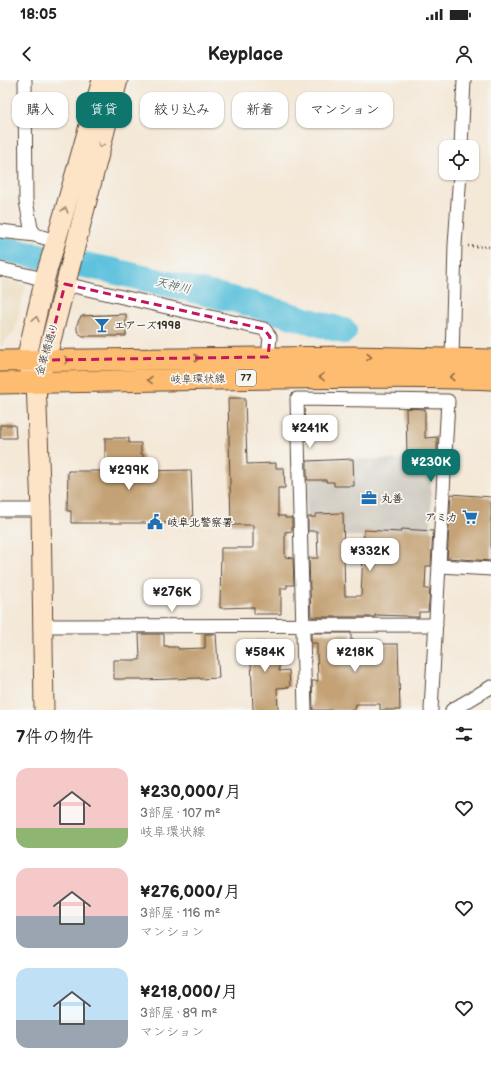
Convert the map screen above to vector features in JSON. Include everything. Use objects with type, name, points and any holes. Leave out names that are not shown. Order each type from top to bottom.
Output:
[{"type":"main road","name":"岐阜環状線","points":[[0,361],[268,357],[452,358],[491,360]]},
{"type":"main road","name":"岐阜環状線","points":[[0,383],[246,378],[448,377],[491,379]]},
{"type":"street","points":[[25,80],[26,201],[31,228],[35,235]]},
{"type":"street","name":"金華橋通り","points":[[36,382],[36,360],[45,277],[102,80]]},
{"type":"street","name":"金華橋通り","points":[[36,360],[66,282],[118,80]]},
{"type":"street","points":[[461,140],[464,80]]},
{"type":"street","points":[[452,358],[455,245],[460,180]]},
{"type":"street","points":[[0,231],[35,235],[55,244]]},
{"type":"street","points":[[0,268],[31,276],[45,277]]},
{"type":"street","points":[[66,282],[264,328],[270,337],[268,357]]},
{"type":"street","points":[[36,382],[41,510],[44,710]]},
{"type":"street","points":[[305,710],[297,399],[448,401],[431,710]]},
{"type":"street","points":[[0,510],[41,510]]},
{"type":"street","points":[[440,566],[491,569]]},
{"type":"street","points":[[43,626],[302,624],[436,625]]},
{"type":"street","points":[[452,710],[491,687]]},
{"type":"path","points":[[455,245],[491,247]]},
{"type":"highlighted area","points":[[65,284],[264,329],[270,337],[268,357],[46,360]]},
{"type":"shaded area","points":[[0,279],[26,285],[14,332],[0,347]]},
{"type":"shaded area","name":"丸善","points":[[306,458],[431,460],[431,537],[307,536]]},
{"type":"building","name":"エアーズ1998","points":[[126,314],[126,336],[83,336],[78,333],[77,324],[82,316]]},
{"type":"building","points":[[228,398],[245,398],[247,464],[276,463],[276,468],[284,468],[285,488],[278,488],[278,516],[292,518],[292,531],[285,532],[285,557],[293,558],[294,585],[287,585],[287,588],[281,588],[281,614],[254,614],[254,607],[220,608],[221,548],[253,548],[253,525],[231,525]]},
{"type":"building","points":[[406,408],[425,409],[425,438],[437,437],[437,456],[407,457]]},
{"type":"building","points":[[0,425],[15,425],[16,438],[0,438]]},
{"type":"building","points":[[105,438],[129,438],[129,443],[141,443],[141,454],[143,454],[143,471],[191,470],[193,523],[71,523],[71,511],[67,511],[68,471],[105,471]]},
{"type":"building","points":[[353,459],[354,486],[334,486],[334,482],[326,482],[326,480],[307,480],[307,461]]},
{"type":"building","name":"アミカ","points":[[451,494],[491,497],[491,561],[447,558]]},
{"type":"building","points":[[343,513],[345,596],[361,596],[364,530],[401,532],[402,529],[433,531],[431,566],[426,566],[425,589],[430,589],[428,612],[419,612],[419,617],[375,615],[375,617],[311,617],[309,558],[318,558],[317,531],[308,531],[308,517],[316,517],[316,514]]},
{"type":"building","points":[[311,633],[351,633],[351,640],[380,640],[380,644],[398,644],[400,710],[380,710],[380,704],[356,704],[355,710],[313,710],[312,681],[318,681],[317,643],[311,643]]},
{"type":"building","points":[[139,634],[164,634],[164,646],[178,647],[178,649],[205,648],[205,634],[216,634],[219,678],[142,680],[114,679],[114,660],[140,660]]},
{"type":"building","points":[[241,642],[279,642],[279,671],[289,670],[290,687],[277,688],[278,710],[253,710],[251,661],[241,661]]},
{"type":"waterway","name":"天神川","points":[[0,248],[109,270],[244,302],[344,331]]},
{"type":"place","name":"エアーズ1998","points":[[102,325]]},
{"type":"place","name":"丸善","points":[[369,498]]},
{"type":"place","name":"アミカ","points":[[470,517]]},
{"type":"place","name":"岐阜北警察署","points":[[155,522]]}]
